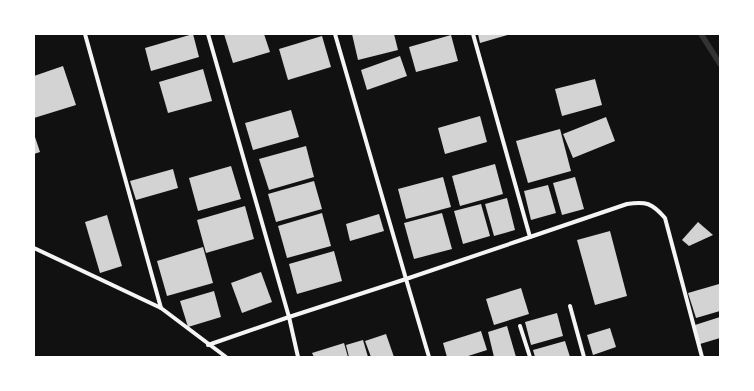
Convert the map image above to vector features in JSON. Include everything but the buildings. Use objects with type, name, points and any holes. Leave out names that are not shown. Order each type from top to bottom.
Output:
[{"type":"street","points":[[85,34],[161,308]]},
{"type":"street","points":[[208,34],[298,357]]},
{"type":"street","points":[[335,34],[429,357]]},
{"type":"street","points":[[473,34],[530,237]]},
{"type":"street","points":[[208,345],[627,204],[640,202],[657,208],[665,218],[702,357]]},
{"type":"street","points":[[34,248],[161,308],[208,345],[226,357]]},
{"type":"street","points":[[570,306],[584,357]]},
{"type":"street","points":[[520,326],[530,357]]},
{"type":"waterway","points":[[701,34],[720,64]]}]
